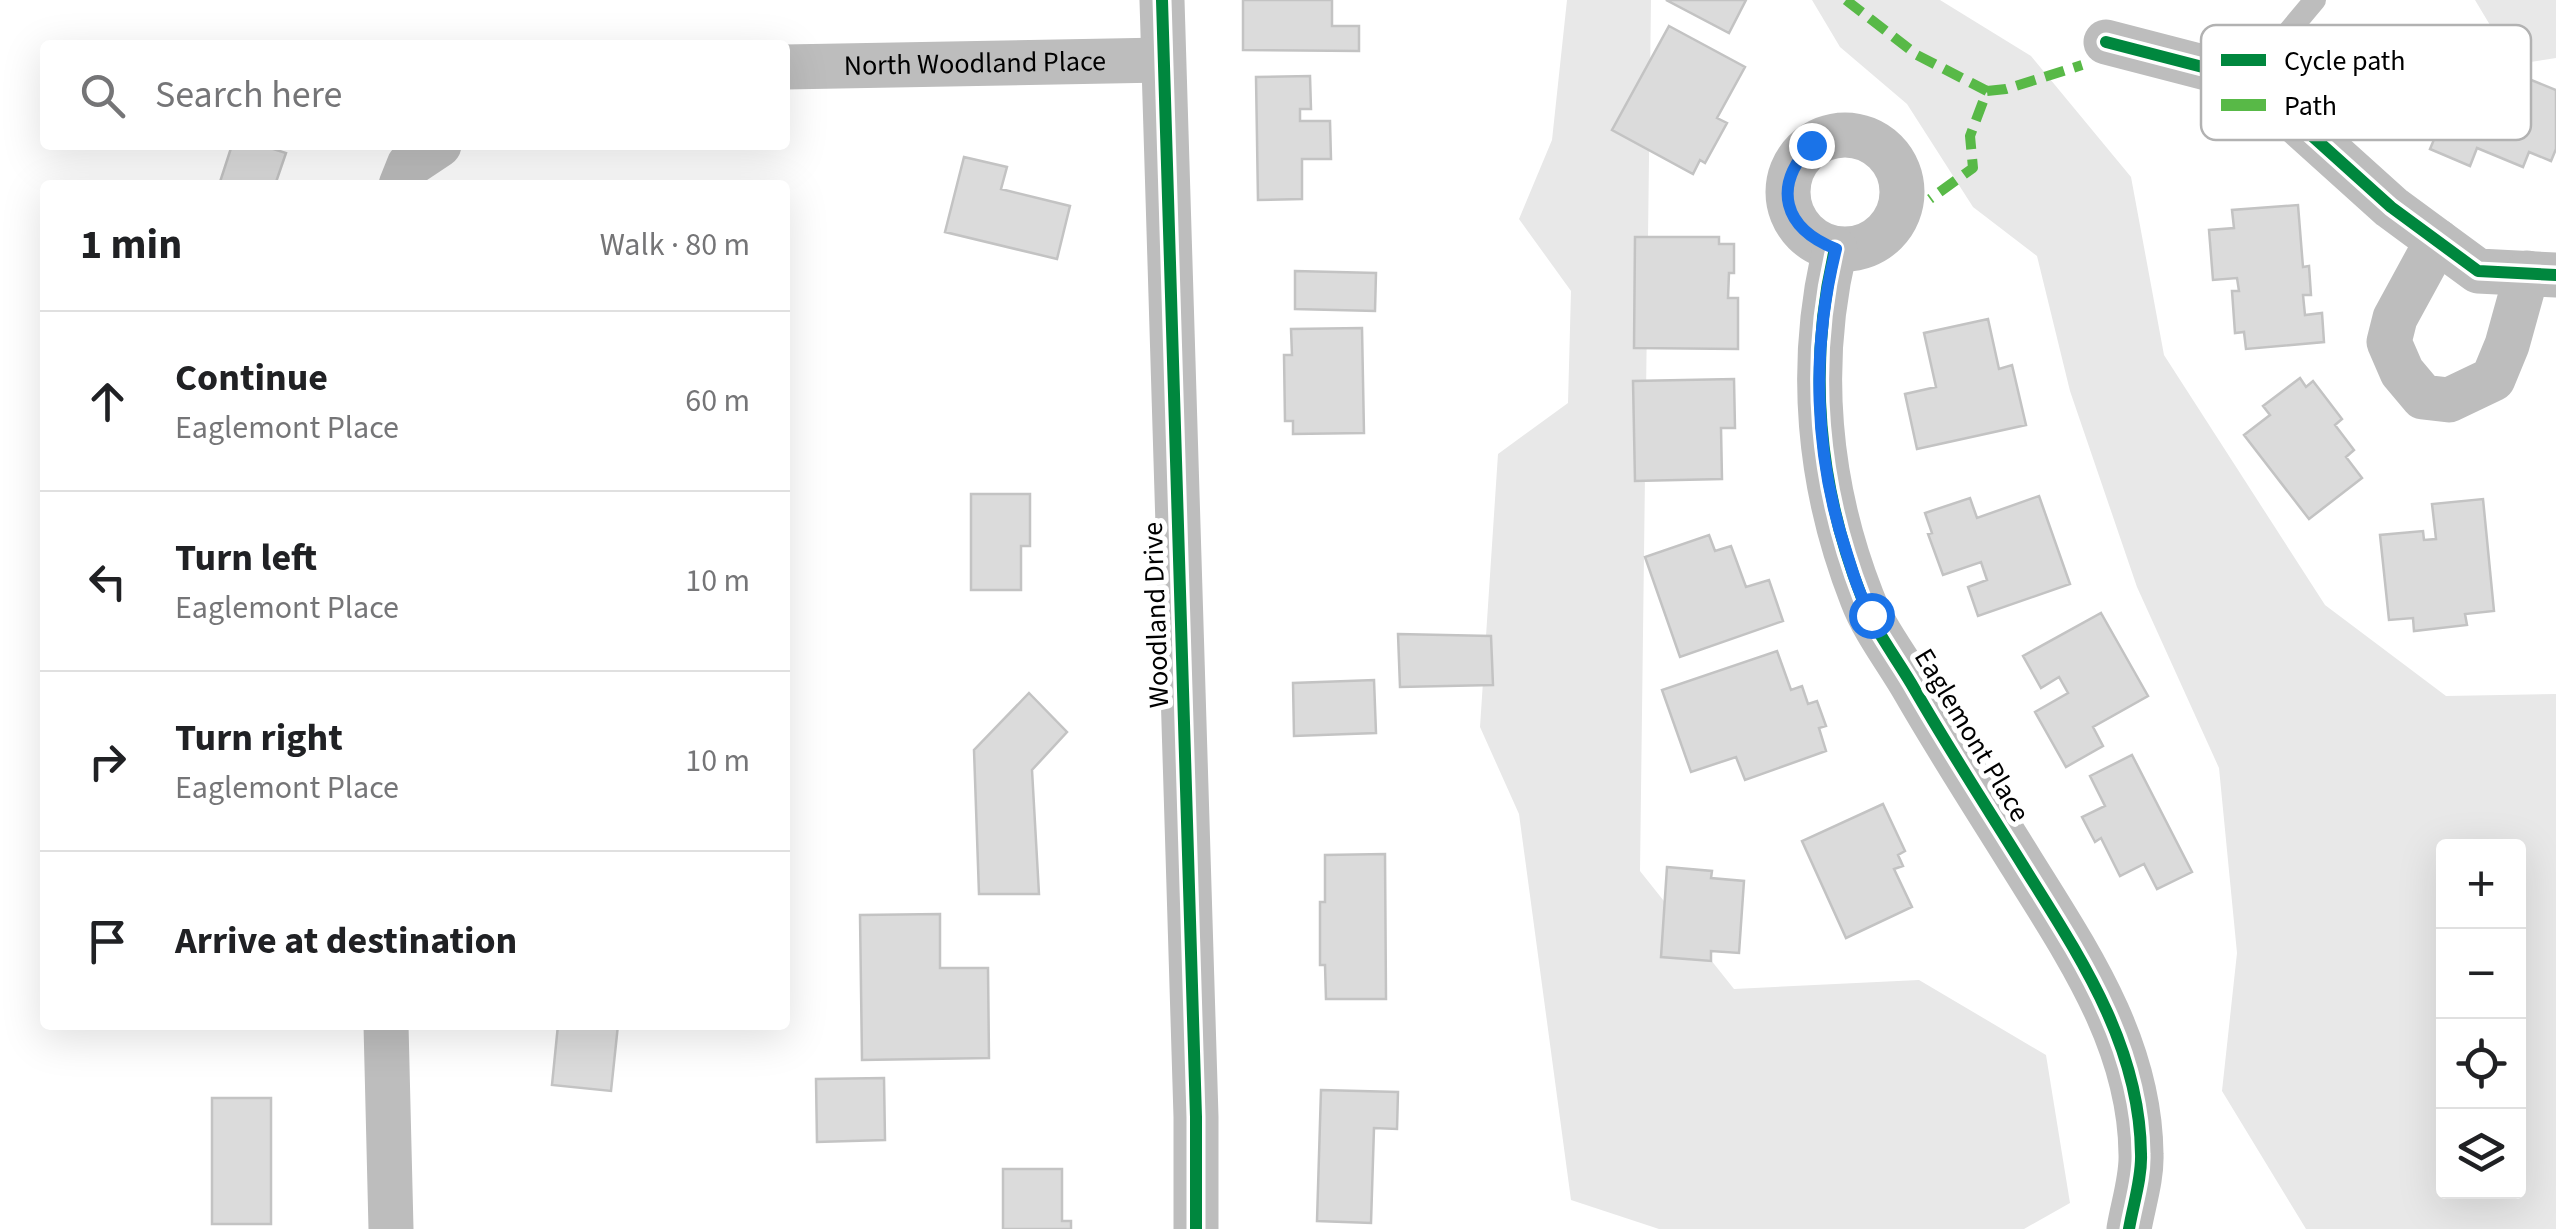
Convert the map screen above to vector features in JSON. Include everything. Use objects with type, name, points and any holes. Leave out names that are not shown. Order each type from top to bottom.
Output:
[{"type":"street","name":"Woodland Drive","points":[[1162,0],[1196,1116],[1196,1229]]},
{"type":"street","points":[[2106,42],[2201,67]]},
{"type":"street","name":"North Woodland Place","points":[[790,68],[1163,60]]},
{"type":"street","points":[[2316,140],[2391,207],[2437,240],[2478,271],[2541,274],[2493,379],[2449,400],[2423,397],[2402,372],[2389,342],[2396,318],[2437,240]]},
{"type":"street","points":[[402,180],[409,165],[432,150]]},
{"type":"street","name":"Eaglemont Place","points":[[1836,249],[1825,292],[1819,382],[1822,460],[1837,524],[1863,602],[2076,950],[2113,1020],[2131,1072],[2142,1156],[2129,1229]]},
{"type":"street","points":[[386,1030],[391,1229]]},
{"type":"lane","points":[[2294,25],[2315,0]]},
{"type":"shaded area","points":[[1567,0],[1651,0],[1640,871],[1734,989],[1919,980],[2046,1055],[2070,1203],[2024,1229],[1659,1229],[1571,1200],[1519,814],[1480,727],[1498,454],[1568,403],[1571,291],[1519,219],[1552,140]]},
{"type":"shaded area","points":[[1812,0],[1940,0],[2031,56],[2131,177],[2164,355],[2325,605],[2446,696],[2556,694],[2556,1229],[2306,1229],[2222,1091],[2237,953],[2219,768],[2137,587],[2070,391],[2037,256],[1973,207],[1907,104],[1840,47]]},
{"type":"shaded area","points":[[2475,0],[2556,0],[2556,58],[2531,62],[2531,25],[2490,25]]},
{"type":"building","points":[[1243,0],[1332,0],[1332,26],[1359,26],[1359,51],[1243,50]]},
{"type":"building","points":[[1666,0],[1746,0],[1729,33]]},
{"type":"building","points":[[1669,26],[1745,67],[1717,118],[1727,123],[1705,163],[1700,160],[1693,174],[1612,130]]},
{"type":"building","points":[[1310,76],[1311,109],[1300,109],[1300,121],[1330,121],[1331,159],[1302,159],[1302,199],[1258,200],[1256,77]]},
{"type":"building","points":[[2531,80],[2556,90],[2556,149],[2551,161],[2529,152],[2523,167],[2477,148],[2470,166],[2430,149],[2434,140],[2531,140]]},
{"type":"building","points":[[230,150],[286,153],[277,180],[221,180]]},
{"type":"building","points":[[964,157],[1007,167],[1001,189],[1070,206],[1057,259],[945,232]]},
{"type":"building","points":[[2298,205],[2303,267],[2309,266],[2311,295],[2303,295],[2305,315],[2322,313],[2324,342],[2246,349],[2244,332],[2235,333],[2232,291],[2239,291],[2237,278],[2213,280],[2209,230],[2234,228],[2232,210]]},
{"type":"building","points":[[1635,237],[1719,237],[1719,244],[1734,244],[1734,273],[1729,273],[1728,298],[1738,298],[1738,349],[1634,348]]},
{"type":"building","points":[[1295,271],[1376,273],[1375,311],[1295,309]]},
{"type":"building","points":[[1988,319],[1999,369],[2012,365],[2026,425],[1917,449],[1905,394],[1936,387],[1924,333]]},
{"type":"building","points":[[1362,328],[1364,433],[1293,434],[1293,421],[1285,421],[1284,355],[1292,355],[1291,329]]},
{"type":"building","points":[[2300,378],[2306,387],[2313,381],[2342,419],[2335,425],[2354,450],[2346,457],[2362,478],[2309,519],[2244,435],[2270,415],[2263,406]]},
{"type":"building","points":[[1734,379],[1735,428],[1721,428],[1722,479],[1635,481],[1633,381]]},
{"type":"building","points":[[971,494],[1030,494],[1030,546],[1021,546],[1021,590],[971,590]]},
{"type":"building","points":[[2039,496],[2070,584],[1978,616],[1968,587],[1987,580],[1981,562],[1943,575],[1925,513],[1970,498],[1977,518]]},
{"type":"building","points":[[2483,499],[2494,611],[2465,614],[2467,625],[2414,631],[2413,618],[2389,620],[2380,535],[2423,531],[2424,540],[2436,539],[2432,504]]},
{"type":"building","points":[[1709,535],[1715,551],[1731,546],[1746,587],[1769,580],[1783,621],[1680,657],[1645,557]]},
{"type":"building","points":[[2101,613],[2148,696],[2093,727],[2103,746],[2066,767],[2035,712],[2068,693],[2059,677],[2041,688],[2023,656]]},
{"type":"building","points":[[1398,634],[1491,636],[1493,685],[1400,687]]},
{"type":"building","points":[[1777,651],[1791,690],[1802,686],[1808,704],[1817,701],[1826,726],[1819,728],[1826,751],[1745,780],[1736,757],[1691,772],[1662,690]]},
{"type":"building","points":[[1374,680],[1376,733],[1294,736],[1293,683]]},
{"type":"building","points":[[1029,693],[1067,732],[1032,770],[1039,894],[979,894],[974,750]]},
{"type":"building","points":[[2132,755],[2192,872],[2157,889],[2144,864],[2120,876],[2101,838],[2095,842],[2082,817],[2105,806],[2090,776]]},
{"type":"building","points":[[1883,804],[1905,851],[1898,855],[1903,866],[1894,869],[1912,907],[1846,938],[1802,841]]},
{"type":"building","points":[[1385,854],[1386,999],[1326,999],[1325,965],[1320,965],[1325,855]]},
{"type":"building","points":[[1667,867],[1712,871],[1711,878],[1744,881],[1739,953],[1711,951],[1711,961],[1661,957]]},
{"type":"building","points":[[940,914],[940,968],[988,968],[989,1058],[862,1060],[860,915]]},
{"type":"building","points":[[558,1030],[617,1030],[611,1091],[552,1085]]},
{"type":"building","points":[[884,1078],[885,1140],[817,1142],[816,1079]]},
{"type":"building","points":[[1321,1090],[1398,1092],[1397,1129],[1374,1128],[1371,1223],[1317,1221]]},
{"type":"building","points":[[212,1098],[271,1098],[271,1224],[212,1224]]},
{"type":"building","points":[[1003,1169],[1062,1169],[1062,1221],[1071,1221],[1071,1229],[1003,1229]]},
{"type":"marked path","points":[[1846,0],[1917,55],[1987,91],[1970,136],[1973,168],[1930,199]]},
{"type":"marked path","points":[[1987,91],[2006,89],[2082,65]]},
{"type":"cycle path","points":[[1162,0],[1196,1117],[1196,1229]]},
{"type":"cycle path","points":[[2106,42],[2201,67]]},
{"type":"cycle path","points":[[2317,140],[2391,207],[2478,271],[2556,275]]},
{"type":"cycle path","points":[[1835,249],[1826,293],[1820,381],[1827,469],[1847,556],[1873,622],[2064,932],[2118,1038],[2138,1114],[2141,1154],[2129,1229]]},
{"type":"route","points":[[1811,145],[1796,162],[1788,182],[1788,204],[1797,225],[1814,240],[1836,249],[1825,292],[1819,382],[1822,460],[1837,524],[1871,615]]}]
